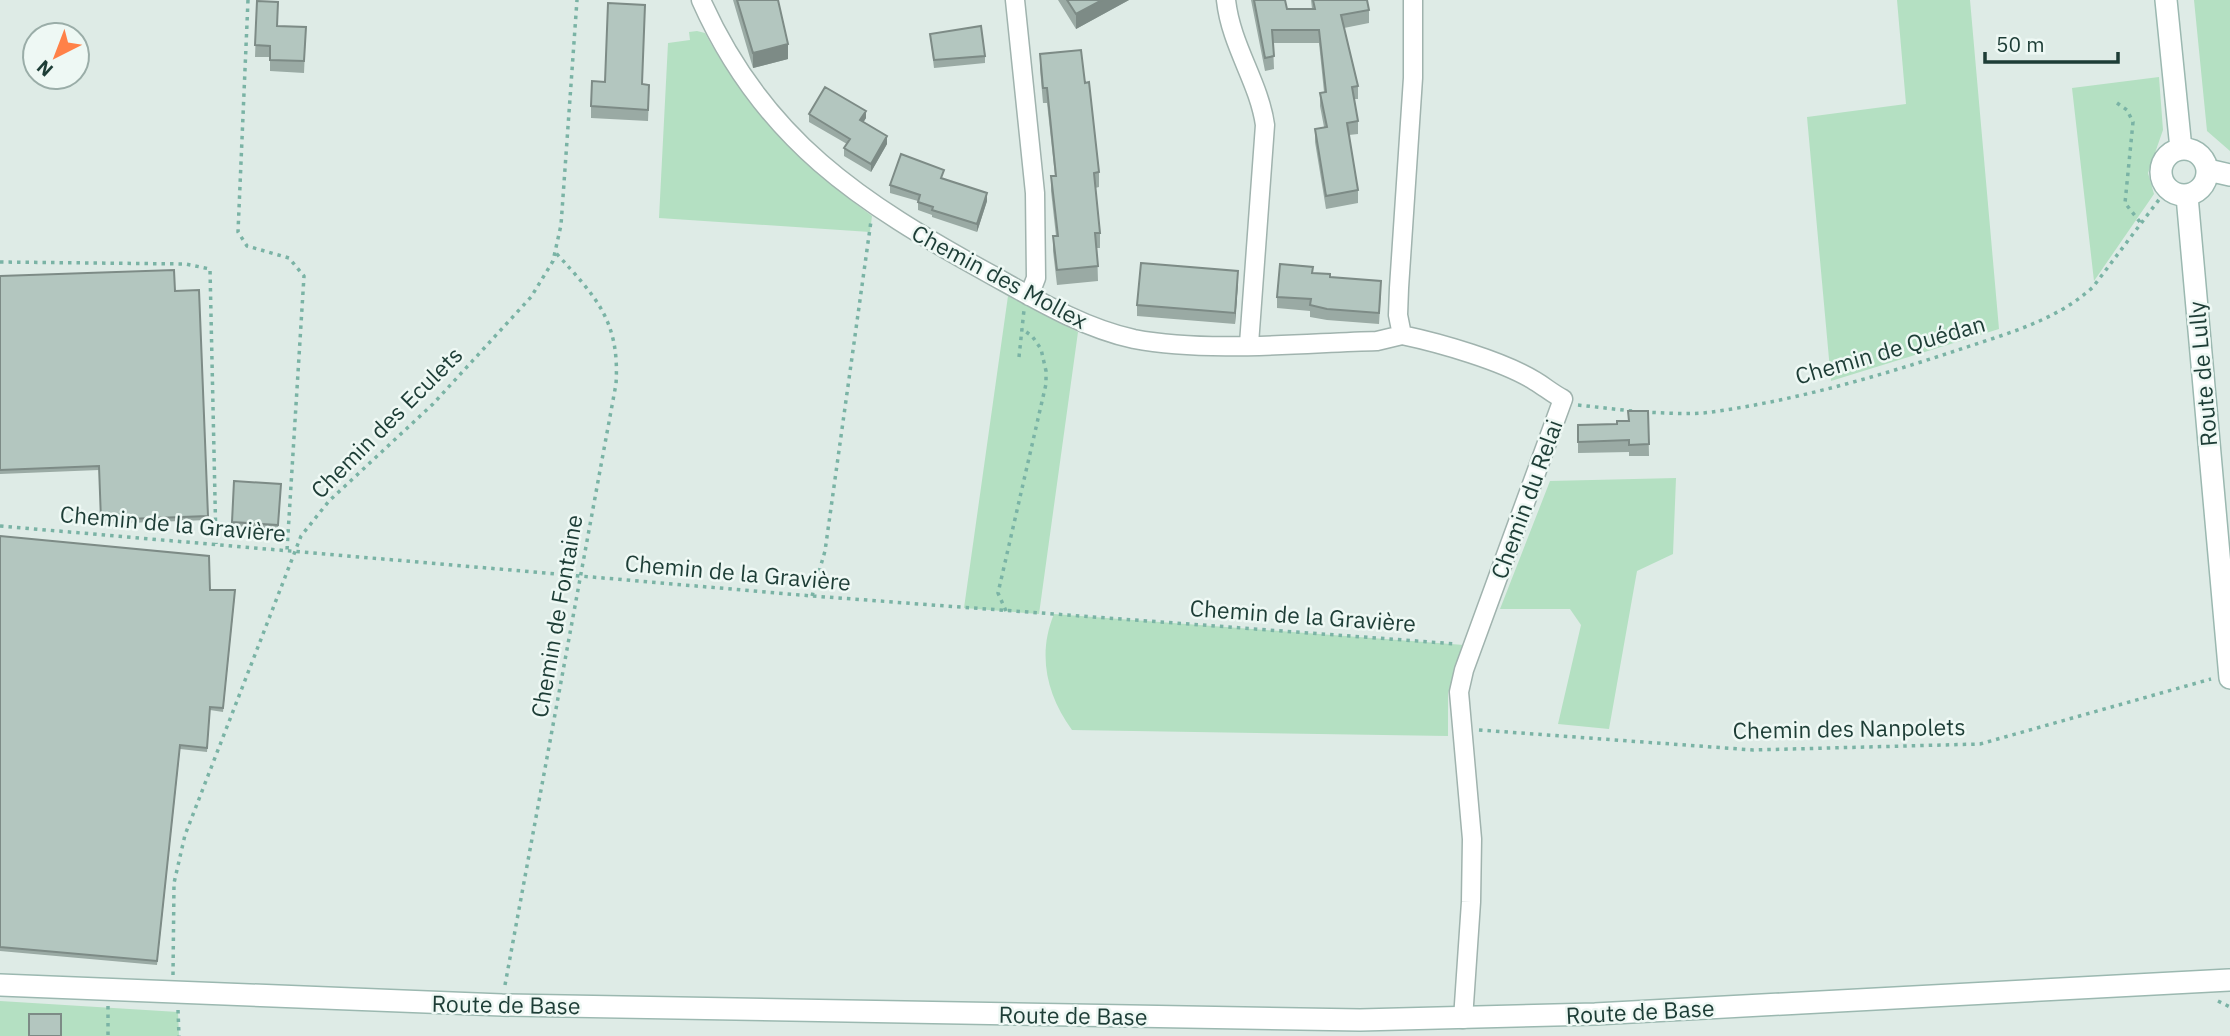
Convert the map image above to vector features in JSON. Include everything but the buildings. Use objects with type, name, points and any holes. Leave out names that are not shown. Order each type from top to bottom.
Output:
[{"type":"main road","points":[[2166,0],[2181,149]]},
{"type":"main road","points":[[2208,170],[2200,189],[2177,192],[2162,182],[2161,166],[2169,154],[2181,149],[2197,152],[2208,170],[2230,175]]},
{"type":"main road","name":"Route de Lully","points":[[2177,192],[2230,676]]},
{"type":"main road","name":"Route de Base","points":[[0,985],[502,1004],[1333,1020],[1463,1019],[2230,976]]},
{"type":"street","name":"Chemin des Mollex","points":[[701,0],[715,31],[759,101],[843,183],[935,244],[1029,296],[1107,331],[1133,338],[1182,344],[1377,341],[1402,335]]},
{"type":"street","points":[[1015,0],[1035,192],[1035,278],[1029,296]]},
{"type":"street","points":[[1226,0],[1233,39],[1263,109],[1265,125],[1249,344]]},
{"type":"street","points":[[1402,335],[1398,315],[1413,78],[1413,0]]},
{"type":"street","name":"Chemin du Relai","points":[[1402,335],[1442,344],[1534,380],[1563,400],[1473,646],[1459,692],[1460,732],[1472,839],[1463,1019]]},
{"type":"path","points":[[248,0],[238,232],[247,246],[289,258],[301,269],[304,276],[287,550]]},
{"type":"path","name":"Chemin des Eculets","points":[[178,1036],[178,1012],[173,993],[174,883],[185,835],[294,551],[329,501],[433,404],[530,297],[543,280],[556,252],[577,0]]},
{"type":"path","points":[[2116,103],[2130,116],[2135,129],[2125,204],[2140,222]]},
{"type":"path","name":"Chemin de Quédan","points":[[1563,400],[1586,408],[1682,414],[1711,412],[1831,388],[1920,363],[2046,319],[2080,299],[2105,272],[2140,222],[2177,192]]},
{"type":"path","points":[[812,596],[825,551],[873,205]]},
{"type":"path","name":"Chemin de Fontaine","points":[[502,1004],[617,384],[617,354],[612,330],[603,308],[556,252]]},
{"type":"path","points":[[0,262],[186,264],[210,269],[216,544]]},
{"type":"path","points":[[1019,357],[1029,296]]},
{"type":"path","points":[[1006,611],[998,593],[1042,405],[1046,371],[1041,349],[1023,329]]},
{"type":"path","name":"Chemin de la Gravière","points":[[0,526],[812,596],[1473,646]]},
{"type":"path","name":"Chemin des Nanpolets","points":[[1460,732],[1482,730],[1753,750],[1980,744],[2230,676]]},
{"type":"path","points":[[107,990],[108,1036]]},
{"type":"green space","points":[[1897,0],[1970,0],[1999,329],[1831,381],[1807,117],[1906,104]]},
{"type":"green space","points":[[2194,0],[2230,0],[2230,151],[2207,131]]},
{"type":"green space","points":[[689,32],[705,33],[739,86],[778,134],[823,177],[872,216],[870,232],[659,218],[668,43],[690,40]]},
{"type":"green space","points":[[2159,77],[2163,130],[2148,173],[2154,194],[2094,281],[2072,88]]},
{"type":"green space","points":[[1008,296],[1078,332],[1039,614],[964,608]]},
{"type":"green space","points":[[1676,478],[1673,554],[1637,571],[1609,729],[1558,724],[1581,625],[1570,609],[1500,609],[1550,481]]},
{"type":"green space","points":[[1054,614],[1464,645],[1448,693],[1448,736],[1072,730],[1056,703],[1047,675],[1046,645]]},
{"type":"green space","points":[[0,1001],[178,1012],[179,1036],[0,1036]]}]
